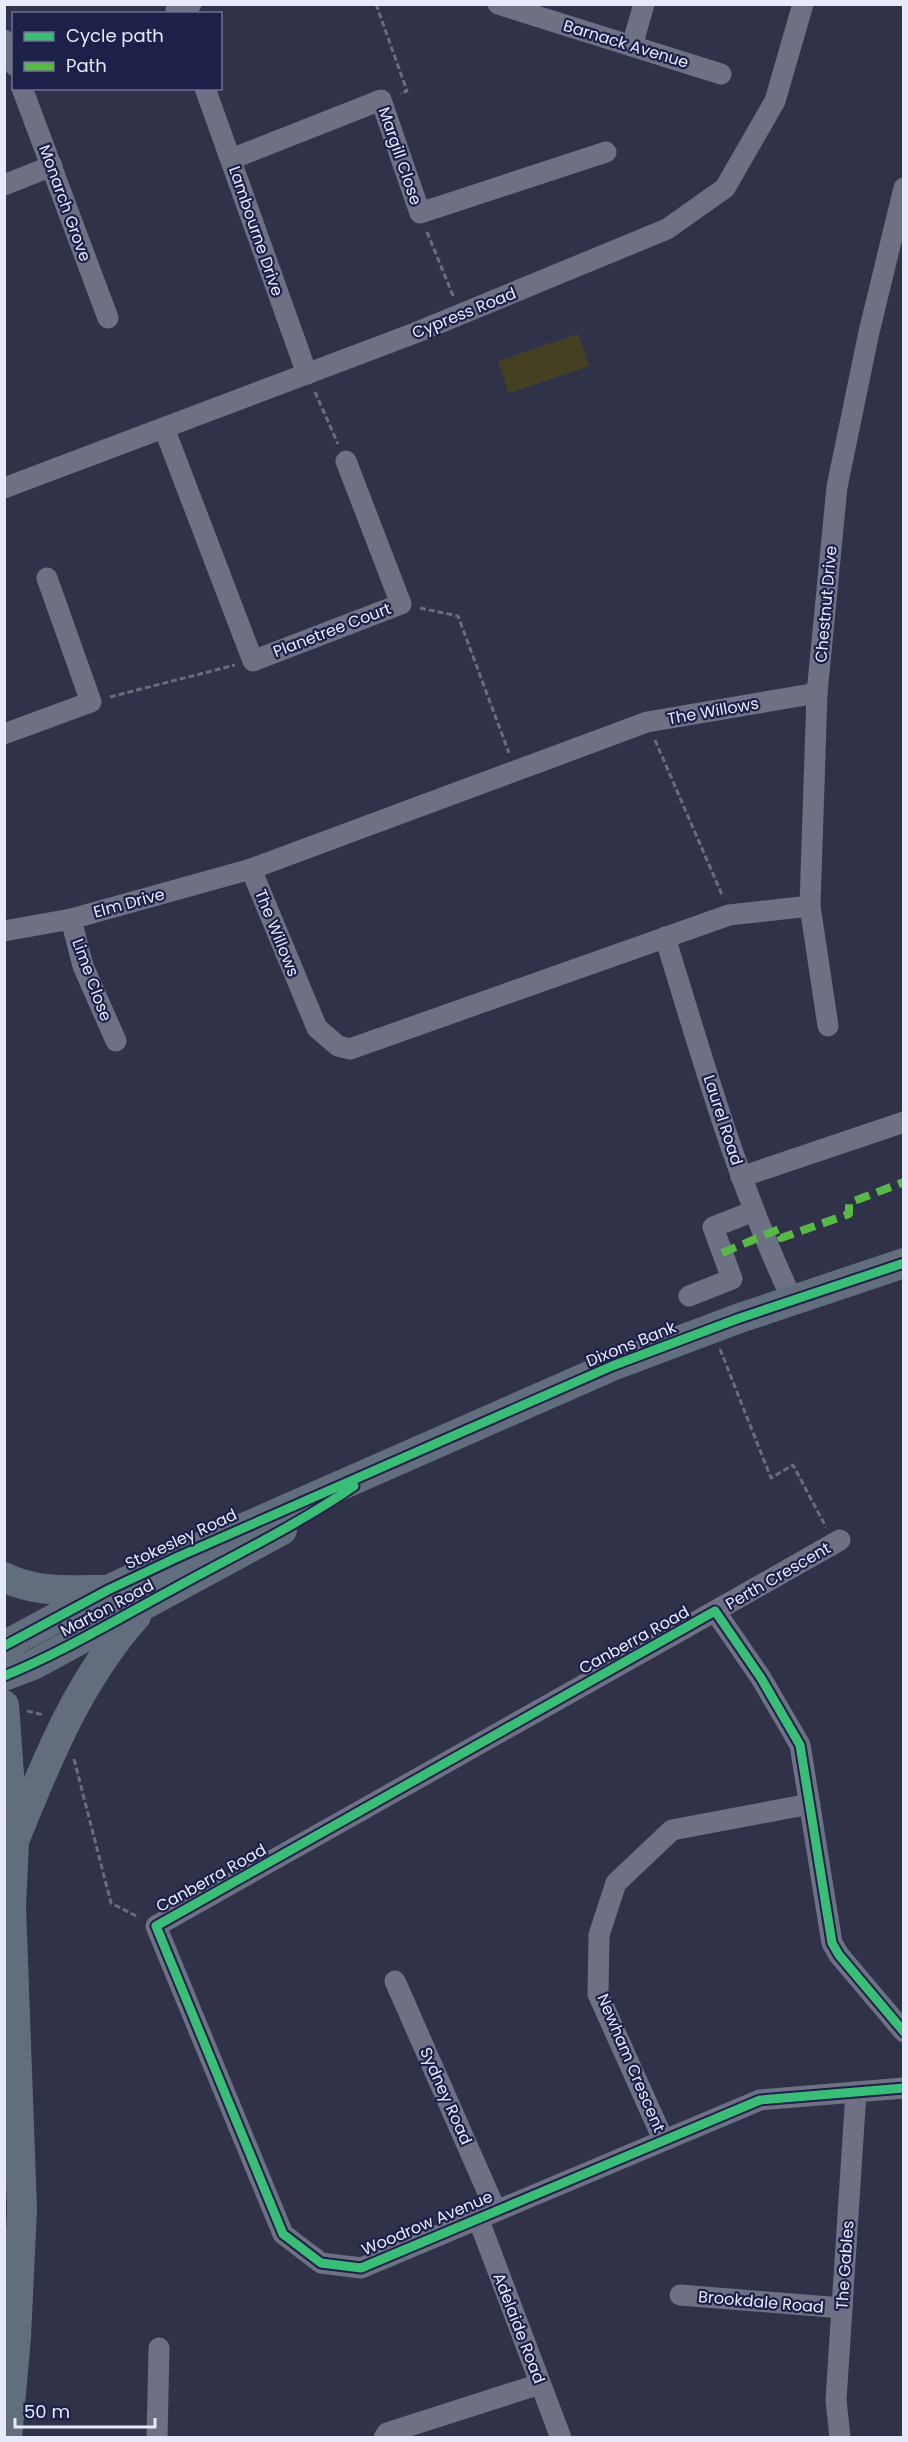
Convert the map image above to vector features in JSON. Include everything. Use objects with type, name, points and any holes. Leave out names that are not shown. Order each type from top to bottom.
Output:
[{"type":"highway","name":"Dixons Bank","points":[[376,1471],[612,1366],[792,1299],[903,1263]]},
{"type":"highway","name":"Marton Road","points":[[4,1676],[33,1665],[148,1603],[186,1567],[326,1505],[376,1471]]},
{"type":"highway","name":"Stokesley Road","points":[[4,1646],[108,1590],[186,1567]]},
{"type":"highway","points":[[4,1577],[14,1582],[44,1589],[108,1590]]},
{"type":"highway","points":[[14,1842],[65,1721],[90,1675],[121,1632],[148,1603]]},
{"type":"highway","points":[[5,1706],[14,1842],[11,1906],[21,2209],[16,2337],[7,2438]]},
{"type":"street","name":"Barnack Avenue","points":[[498,4],[721,74]]},
{"type":"street","points":[[632,46],[644,4]]},
{"type":"street","name":"Cypress Road","points":[[4,488],[307,374],[667,229],[725,188],[775,100],[803,4]]},
{"type":"street","points":[[4,40],[12,59]]},
{"type":"street","name":"Monarch Grove","points":[[23,90],[108,318]]},
{"type":"street","name":"Lambourne Drive","points":[[206,90],[307,374]]},
{"type":"street","name":"Margill Close","points":[[231,159],[381,100],[420,213],[606,152]]},
{"type":"street","points":[[4,185],[52,166]]},
{"type":"street","name":"Chestnut Drive","points":[[828,1026],[810,906],[817,693],[837,487],[869,332],[903,188]]},
{"type":"street","name":"Planetree Court","points":[[164,428],[253,661],[401,604],[346,461]]},
{"type":"street","points":[[4,734],[91,702],[47,578]]},
{"type":"street","name":"The Willows","points":[[810,906],[729,915],[350,1049],[338,1046],[317,1028],[251,869],[647,722],[817,693]]},
{"type":"street","name":"Elm Drive","points":[[4,931],[71,919],[251,869]]},
{"type":"street","name":"Lime Close","points":[[71,919],[83,966],[116,1041]]},
{"type":"street","name":"Laurel Road","points":[[665,937],[741,1177],[792,1299]]},
{"type":"street","points":[[741,1177],[903,1122]]},
{"type":"street","points":[[689,1296],[732,1279],[713,1227],[754,1210]]},
{"type":"street","name":"Perth Crescent","points":[[715,1611],[838,1541]]},
{"type":"street","name":"Canberra Road","points":[[156,1926],[715,1611],[761,1678],[800,1745],[832,1943],[839,1955],[903,2032]]},
{"type":"street","name":"Newham Crescent","points":[[663,2139],[598,1994],[599,1935],[616,1883],[672,1830],[810,1804]]},
{"type":"street","name":"Woodrow Avenue","points":[[156,1926],[283,2234],[321,2263],[361,2268],[760,2100],[903,2088]]},
{"type":"street","name":"Sydney Road","points":[[395,1981],[487,2214]]},
{"type":"street","name":"The Gables","points":[[840,2438],[836,2400],[856,2092]]},
{"type":"street","name":"Adelaide Road","points":[[487,2214],[540,2384],[561,2438]]},
{"type":"street","name":"Brookdale Road","points":[[680,2295],[842,2308]]},
{"type":"street","points":[[157,2438],[159,2348]]},
{"type":"street","points":[[384,2438],[387,2433],[540,2384]]},
{"type":"path","points":[[375,4],[407,91],[381,100]]},
{"type":"path","points":[[420,213],[460,314]]},
{"type":"path","points":[[307,374],[346,461]]},
{"type":"path","points":[[401,604],[458,616],[516,772]]},
{"type":"path","points":[[91,702],[253,661]]},
{"type":"path","points":[[647,722],[717,879],[729,915]]},
{"type":"path","points":[[712,1328],[771,1478],[793,1465],[838,1541]]},
{"type":"path","points":[[5,1706],[65,1721]]},
{"type":"path","points":[[73,1755],[111,1903],[156,1926]]},
{"type":"shaded area","points":[[578,334],[589,366],[509,393],[498,361]]},
{"type":"marked path","points":[[722,1253],[779,1229],[781,1238],[849,1214],[849,1203],[904,1182]]},
{"type":"cycle path","points":[[4,1646],[108,1590],[180,1556],[612,1366],[737,1319],[904,1263]]},
{"type":"cycle path","points":[[4,1676],[69,1646],[266,1539],[354,1486]]},
{"type":"cycle path","points":[[904,2032],[839,1955],[832,1943],[800,1745],[761,1678],[715,1611],[156,1926],[283,2234],[321,2263],[361,2268],[760,2100],[904,2088]]}]
